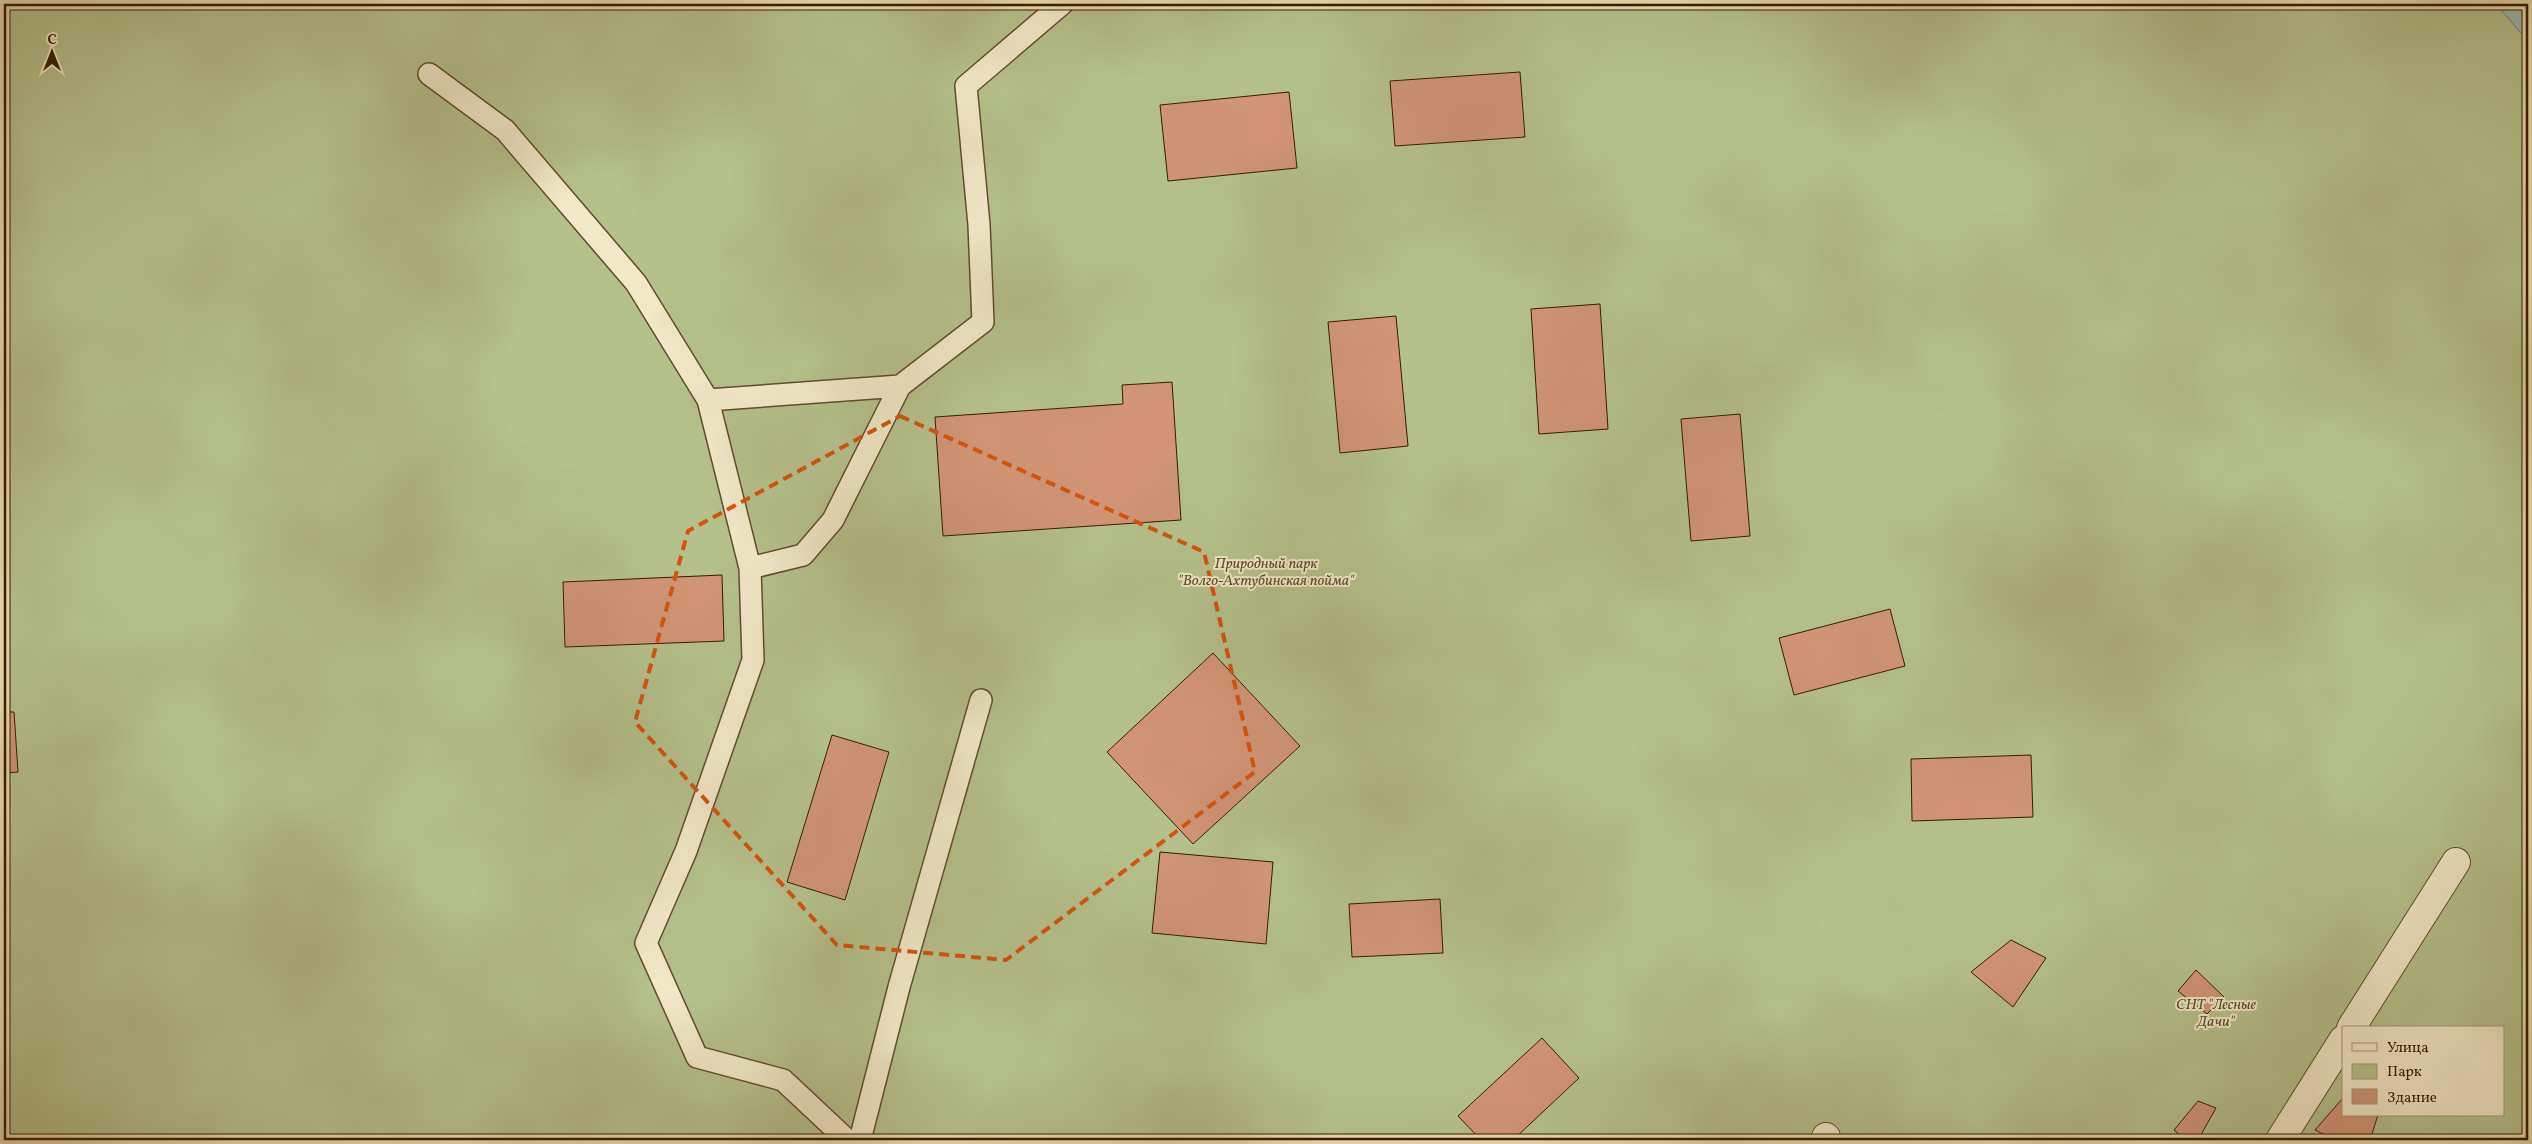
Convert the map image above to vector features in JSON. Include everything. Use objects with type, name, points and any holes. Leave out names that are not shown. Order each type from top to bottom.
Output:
[{"type":"street","points":[[2352,1026],[2456,862]]},
{"type":"street","points":[[2280,1140],[2342,1042]]},
{"type":"lane","points":[[750,568],[803,555],[833,520],[900,386],[983,322],[979,225],[966,86],[1062,4]]},
{"type":"lane","points":[[429,74],[505,130],[636,282],[708,400],[750,568],[753,660],[686,852],[646,943],[697,1057],[783,1080],[847,1140]]},
{"type":"lane","points":[[708,400],[900,386]]},
{"type":"lane","points":[[860,1140],[899,987],[981,700]]},
{"type":"highlighted area","points":[[900,416],[1204,552],[1255,772],[1006,960],[837,945],[635,722],[688,531]]},
{"type":"green space","name":"СНТ \"Лесные Дачи\"","points":[[4,4],[2528,4],[2528,1140],[4,1140]]},
{"type":"water","points":[[2496,4],[2528,4],[2528,41]]},
{"type":"building","points":[[1520,72],[1525,137],[1395,146],[1390,81]]},
{"type":"building","points":[[1289,92],[1297,168],[1168,181],[1160,105]]},
{"type":"building","points":[[1600,304],[1608,429],[1539,434],[1531,309]]},
{"type":"building","points":[[1396,316],[1408,446],[1340,453],[1328,322]]},
{"type":"building","points":[[1172,382],[1181,520],[943,536],[935,417],[1123,404],[1122,385]]},
{"type":"building","points":[[1740,414],[1750,536],[1691,541],[1681,419]]},
{"type":"building","points":[[722,575],[724,641],[565,647],[563,582]]},
{"type":"building","points":[[1890,609],[1905,666],[1794,695],[1779,638]]},
{"type":"building","points":[[1213,653],[1300,746],[1193,844],[1107,752]]},
{"type":"building","points":[[4,712],[14,712],[18,772],[4,773]]},
{"type":"building","points":[[832,735],[889,752],[845,900],[787,882]]},
{"type":"building","points":[[2031,755],[2033,817],[1912,821],[1911,759]]},
{"type":"building","points":[[1160,852],[1273,862],[1266,944],[1152,933]]},
{"type":"building","points":[[1440,899],[1443,953],[1352,957],[1349,904]]},
{"type":"building","points":[[2011,940],[2046,958],[2013,1007],[1971,972]]},
{"type":"building","points":[[2196,970],[2224,997],[2207,1014],[2178,991]]},
{"type":"building","points":[[1542,1038],[1579,1078],[1513,1140],[1481,1140],[1458,1116]]},
{"type":"building","points":[[2342,1099],[2342,1116],[2378,1116],[2370,1140],[2335,1140],[2315,1130]]},
{"type":"building","points":[[2198,1101],[2216,1108],[2198,1140],[2186,1140],[2174,1130]]},
{"type":"park label","name":"Природный парк \"Волго-Ахтубинская пойма\"","points":[[1266,572]]}]
